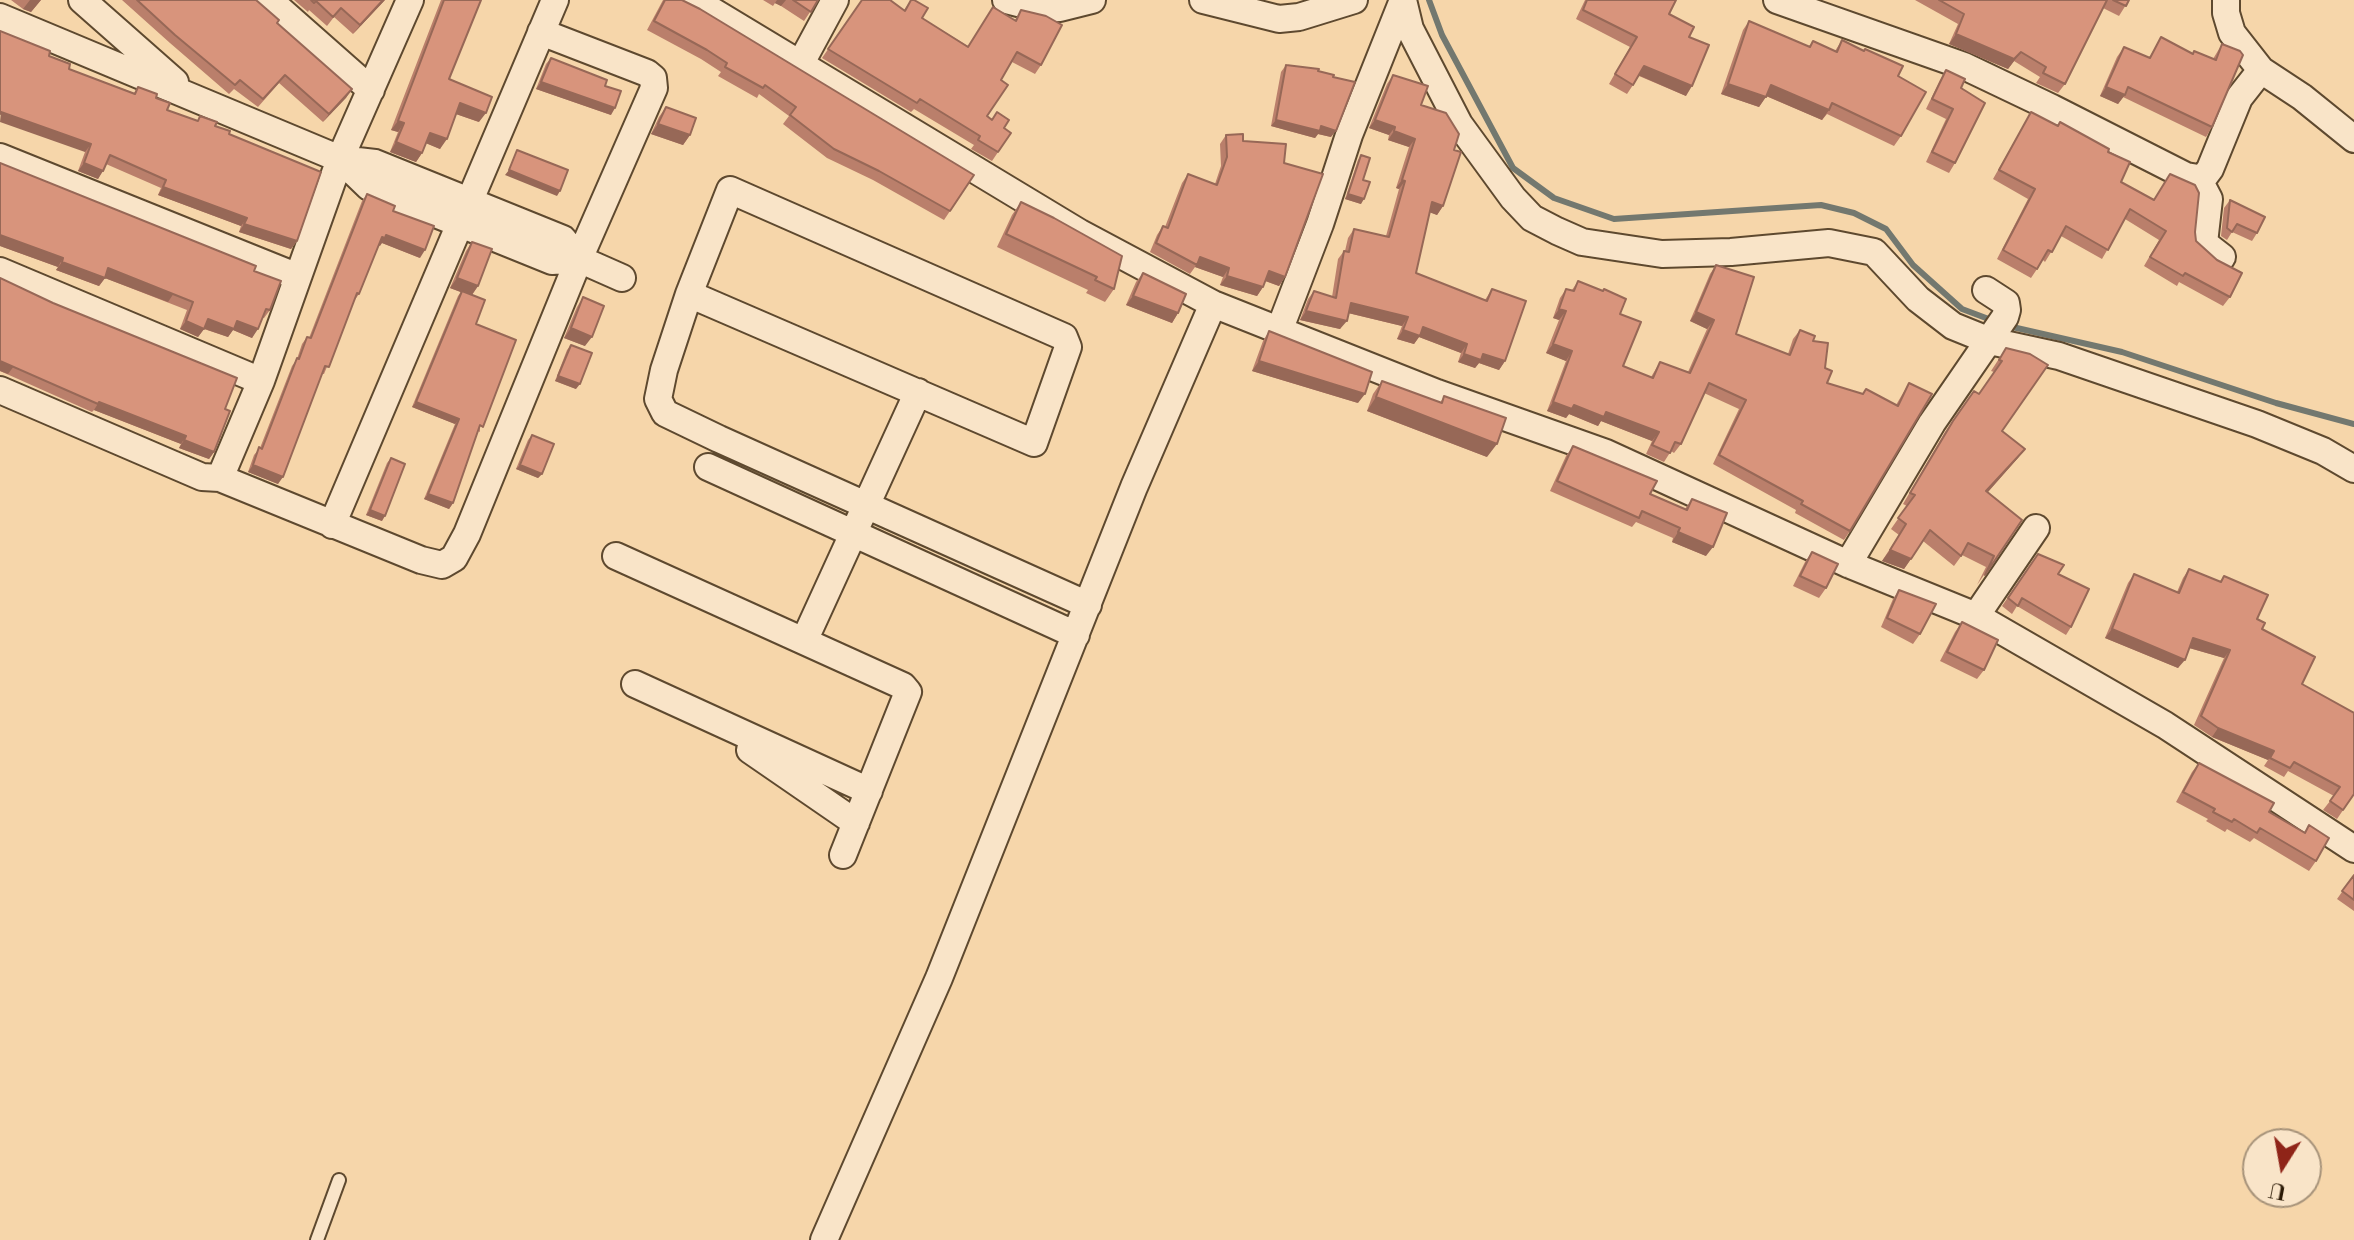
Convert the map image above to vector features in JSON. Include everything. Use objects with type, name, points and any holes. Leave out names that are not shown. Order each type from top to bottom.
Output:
[{"type":"street","points":[[82,0],[189,95]]},
{"type":"street","points":[[269,0],[371,90]]},
{"type":"street","points":[[220,478],[261,381],[340,159],[410,0]]},
{"type":"street","points":[[332,525],[555,0]]},
{"type":"street","points":[[694,0],[1080,233],[1213,304],[1437,393],[1606,453],[1848,564],[1976,616],[2165,725],[2354,849]]},
{"type":"street","points":[[801,63],[835,0]]},
{"type":"street","points":[[1006,0],[1041,9],[1092,0]]},
{"type":"street","points":[[1203,0],[1279,19],[1299,17],[1354,0]]},
{"type":"street","points":[[1403,0],[1410,29],[1459,124],[1513,198],[1532,218],[1582,242],[1662,254],[1731,252],[1829,243],[1852,246],[1879,255],[1901,282],[1953,326],[1996,330],[2059,356],[2257,424],[2323,451],[2354,469]]},
{"type":"street","points":[[1279,331],[1320,224],[1349,135],[1403,0]]},
{"type":"street","points":[[1777,0],[1964,66],[2186,176],[2198,178],[2204,177],[2210,169],[2239,98],[2261,70]]},
{"type":"street","points":[[2226,0],[2232,33],[2261,70],[2302,97],[2354,139]]},
{"type":"street","points":[[0,17],[340,159],[369,187],[464,213],[552,261],[579,259],[622,278]]},
{"type":"street","points":[[0,390],[202,477],[220,478],[421,560],[442,565],[454,558],[654,88],[653,78],[647,73],[541,32]]},
{"type":"street","points":[[0,157],[298,277]]},
{"type":"street","points":[[2198,178],[2209,199],[2204,243],[2222,257]]},
{"type":"street","points":[[689,294],[1034,443],[1068,347],[1064,337],[730,190],[689,294],[664,370],[658,399],[665,413],[1088,605]]},
{"type":"street","points":[[0,271],[261,381]]},
{"type":"street","points":[[1848,564],[1932,423],[2007,310],[2006,303],[1986,290]]},
{"type":"street","points":[[824,1240],[939,978],[1134,487],[1213,304]]},
{"type":"street","points":[[804,641],[918,392]]},
{"type":"street","points":[[708,467],[1076,635]]},
{"type":"street","points":[[1976,616],[2036,528]]},
{"type":"street","points":[[616,556],[903,686],[908,692],[843,855]]},
{"type":"street","points":[[635,684],[869,791]]},
{"type":"street","points":[[692,710],[856,823]]},
{"type":"lane","points":[[317,1240],[339,1180]]},
{"type":"building","points":[[137,0],[256,0],[279,20],[277,23],[352,89],[329,114],[285,75],[263,99],[240,80],[235,85]]},
{"type":"building","points":[[311,0],[383,0],[360,25],[341,8],[333,17]]},
{"type":"building","points":[[444,0],[481,0],[449,79],[492,97],[486,113],[460,103],[447,139],[430,133],[422,153],[396,142],[404,123],[398,121]]},
{"type":"building","points":[[665,0],[682,0],[700,9],[974,175],[950,211],[834,149],[790,115],[796,107],[765,85],[763,88],[725,67],[727,63],[707,50],[654,21]]},
{"type":"building","points":[[793,0],[818,0],[811,12]]},
{"type":"building","points":[[862,0],[890,0],[905,11],[914,0],[928,8],[922,18],[968,47],[993,7],[1016,21],[1021,10],[1046,16],[1062,25],[1041,65],[1017,52],[1001,80],[1008,85],[987,116],[992,120],[997,112],[1009,120],[1004,128],[1011,133],[998,152],[978,140],[980,136],[920,99],[917,103],[828,49]]},
{"type":"building","points":[[1587,0],[1676,0],[1669,14],[1694,27],[1689,37],[1709,45],[1692,86],[1644,66],[1633,85],[1615,74],[1637,37],[1583,10]]},
{"type":"building","points":[[1939,0],[2107,0],[2065,84],[2043,73],[2046,67],[2021,52],[2014,59],[1956,34],[1964,14]]},
{"type":"building","points":[[2113,0],[2129,0],[2126,6]]},
{"type":"building","points":[[1749,21],[1810,47],[1813,41],[1837,52],[1842,40],[1865,49],[1903,66],[1898,76],[1926,92],[1901,136],[1832,103],[1829,110],[1771,85],[1766,97],[1728,84]]},
{"type":"building","points":[[0,31],[50,51],[49,56],[70,64],[69,69],[135,94],[138,87],[157,94],[156,98],[170,103],[167,110],[198,121],[200,116],[217,122],[215,126],[230,131],[229,134],[321,172],[297,241],[244,224],[247,218],[163,187],[166,180],[110,155],[103,171],[84,163],[91,144],[0,114]]},
{"type":"building","points":[[2161,37],[2193,54],[2194,51],[2216,60],[2222,44],[2243,55],[2212,127],[2128,87],[2125,95],[2106,87],[2124,47],[2150,58]]},
{"type":"building","points":[[551,58],[607,80],[605,86],[621,91],[615,108],[541,82]]},
{"type":"building","points":[[1286,65],[1319,69],[1333,77],[1355,82],[1336,131],[1321,126],[1320,131],[1276,120]]},
{"type":"building","points":[[1946,70],[1965,79],[1961,88],[1985,103],[1955,163],[1932,152],[1953,109],[1932,99]]},
{"type":"building","points":[[1393,75],[1428,86],[1421,105],[1446,113],[1459,134],[1454,150],[1461,152],[1443,206],[1432,202],[1416,273],[1487,301],[1492,289],[1526,301],[1505,361],[1483,354],[1481,360],[1464,354],[1467,344],[1423,327],[1420,336],[1403,330],[1408,317],[1351,303],[1347,321],[1306,311],[1314,291],[1336,298],[1344,251],[1349,252],[1354,229],[1389,237],[1415,139],[1375,120]]},
{"type":"building","points":[[666,107],[696,118],[690,135],[658,124]]},
{"type":"building","points":[[2031,112],[2058,126],[2060,122],[2130,162],[2121,182],[2154,200],[2170,174],[2195,185],[2199,193],[2196,241],[2217,260],[2242,273],[2230,297],[2150,257],[2166,231],[2130,209],[2108,250],[2066,226],[2052,252],[2048,250],[2037,269],[2003,250],[2035,189],[1999,170]]},
{"type":"building","points":[[1243,134],[1243,141],[1286,144],[1284,163],[1323,174],[1285,277],[1269,271],[1263,287],[1227,276],[1229,268],[1200,257],[1197,265],[1156,243],[1163,226],[1168,228],[1188,174],[1217,185],[1227,157],[1226,135]]},
{"type":"building","points":[[517,150],[568,170],[560,191],[509,170]]},
{"type":"building","points":[[1361,155],[1370,158],[1363,180],[1370,182],[1364,199],[1348,194]]},
{"type":"building","points":[[0,163],[256,266],[254,271],[281,281],[270,310],[266,309],[258,329],[237,321],[234,329],[208,319],[204,329],[186,321],[193,302],[108,268],[105,278],[62,262],[63,258],[0,235]]},
{"type":"building","points":[[367,194],[395,206],[393,211],[434,226],[425,250],[386,235],[382,237],[329,367],[325,366],[283,477],[253,465],[297,358],[307,337],[311,338]]},
{"type":"building","points":[[2230,200],[2265,217],[2257,233],[2237,224],[2232,232],[2227,228]]},
{"type":"building","points":[[1021,202],[1122,256],[1114,289],[1095,280],[1097,277],[1006,234]]},
{"type":"building","points":[[472,242],[492,249],[478,286],[457,278]]},
{"type":"building","points":[[1716,265],[1754,277],[1736,334],[1790,355],[1800,330],[1815,336],[1813,341],[1828,343],[1825,368],[1832,371],[1827,383],[1863,394],[1866,389],[1898,406],[1909,383],[1932,394],[1850,531],[1719,455],[1746,400],[1709,383],[1681,444],[1675,442],[1670,453],[1652,445],[1659,432],[1606,412],[1604,417],[1574,405],[1572,409],[1553,402],[1572,351],[1553,344],[1566,311],[1559,309],[1566,289],[1574,291],[1578,281],[1626,299],[1620,314],[1641,322],[1623,366],[1653,378],[1660,362],[1690,373],[1714,320],[1696,312]]},
{"type":"building","points":[[1143,273],[1186,294],[1178,313],[1133,296]]},
{"type":"building","points":[[0,278],[53,303],[237,378],[225,409],[230,411],[214,452],[184,440],[186,436],[98,404],[0,361]]},
{"type":"building","points":[[462,291],[485,300],[476,324],[516,340],[483,427],[480,425],[453,503],[428,494],[459,419],[416,402]]},
{"type":"building","points":[[583,297],[604,306],[592,337],[571,328]]},
{"type":"building","points":[[1269,331],[1372,372],[1365,394],[1259,361]]},
{"type":"building","points":[[571,345],[592,353],[580,384],[558,376]]},
{"type":"building","points":[[2006,348],[2030,354],[2048,365],[2002,431],[2025,449],[1986,491],[2022,520],[1985,575],[1994,556],[1968,543],[1961,556],[1930,530],[1911,559],[1890,550],[1906,524],[1898,518],[1915,495],[1910,493],[1953,421],[1974,391],[1979,394],[2002,361],[1999,360]]},
{"type":"building","points":[[1382,381],[1442,403],[1444,396],[1506,418],[1497,444],[1376,397]]},
{"type":"building","points":[[532,435],[554,444],[542,474],[520,465]]},
{"type":"building","points":[[1573,446],[1657,481],[1650,494],[1687,510],[1692,499],[1727,513],[1713,547],[1678,532],[1680,528],[1642,511],[1639,518],[1557,481]]},
{"type":"building","points":[[391,458],[405,464],[385,516],[370,510]]},
{"type":"building","points":[[1812,552],[1838,564],[1826,588],[1800,576]]},
{"type":"building","points":[[2038,554],[2064,565],[2058,574],[2089,589],[2071,627],[2022,598],[2018,606],[2008,598]]},
{"type":"building","points":[[2189,569],[2221,582],[2224,576],[2268,595],[2257,619],[2265,623],[2262,629],[2315,657],[2302,684],[2354,713],[2354,794],[2343,810],[2330,801],[2340,787],[2294,762],[2290,768],[2270,758],[2274,751],[2218,728],[2201,716],[2230,650],[2193,638],[2185,660],[2112,629],[2134,574],[2179,593]]},
{"type":"building","points":[[1899,590],[1936,604],[1920,634],[1887,618]]},
{"type":"building","points":[[1962,622],[1998,640],[1984,670],[1947,652]]},
{"type":"building","points":[[2199,763],[2274,803],[2269,812],[2305,833],[2309,825],[2329,838],[2316,861],[2260,828],[2257,833],[2234,819],[2232,822],[2183,792]]},
{"type":"building","points":[[2354,875],[2354,900],[2342,891]]},
{"type":"waterway","points":[[1429,0],[1442,35],[1513,168],[1554,198],[1614,219],[1821,205],[1854,213],[1886,229],[1913,265],[1962,309],[1994,321]]},
{"type":"waterway","points":[[2008,326],[2122,352],[2276,403],[2354,424]]}]
